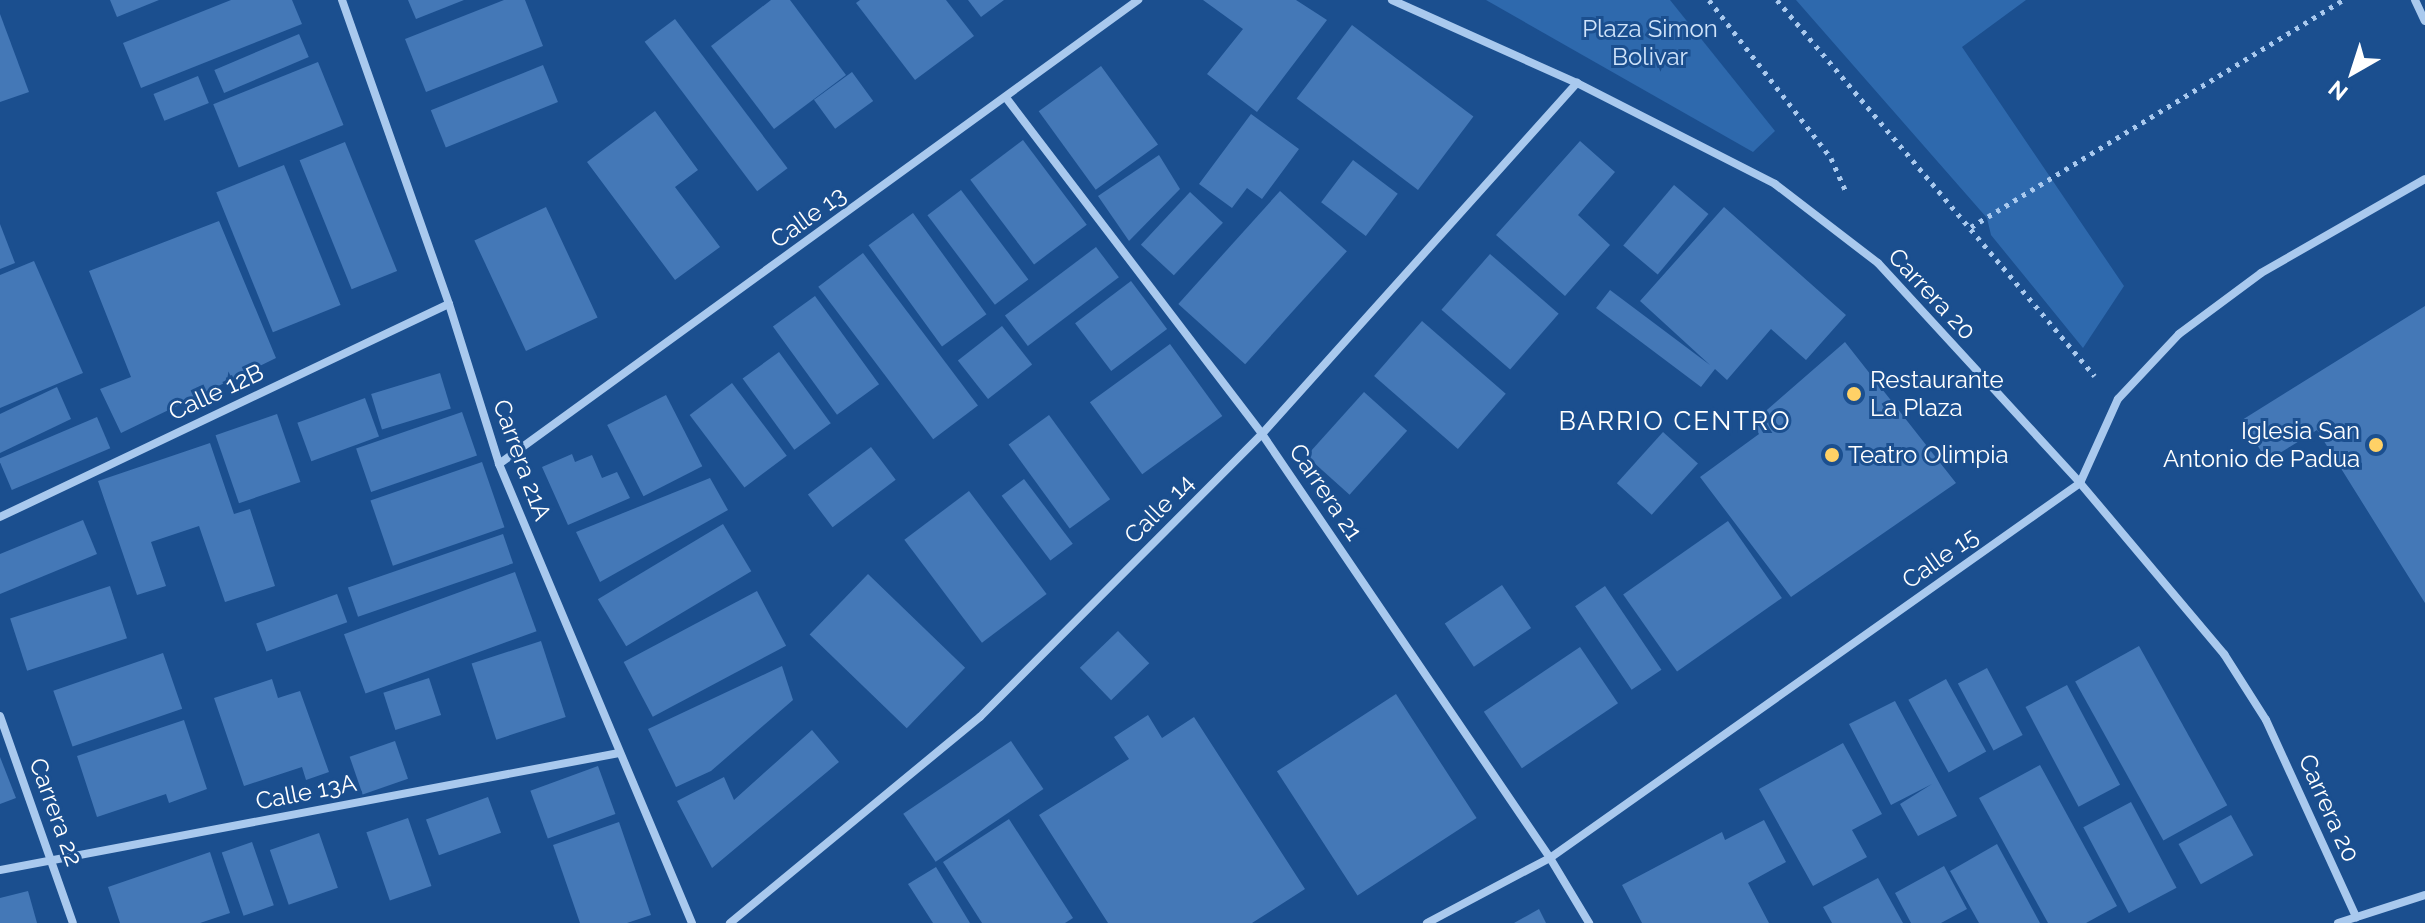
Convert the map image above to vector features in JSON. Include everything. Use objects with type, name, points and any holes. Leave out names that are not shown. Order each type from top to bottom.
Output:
[{"type":"street","name":"Carrera 21A","points":[[342,0],[449,304],[499,464],[692,923]]},
{"type":"street","name":"Calle 13","points":[[499,464],[1007,99],[1138,0]]},
{"type":"street","name":"Carrera 20","points":[[1392,0],[1577,83],[1775,184],[1878,263],[2080,483],[2224,654],[2258,707],[2356,917]]},
{"type":"street","points":[[2415,0],[2425,21]]},
{"type":"street","name":"Calle 14","points":[[730,923],[980,717],[1262,434],[1577,83]]},
{"type":"street","name":"Carrera 21","points":[[1007,99],[1262,434],[1550,858],[1589,923]]},
{"type":"street","points":[[2080,483],[2118,399],[2179,334],[2261,273],[2425,179]]},
{"type":"street","name":"Calle 12B","points":[[0,517],[449,304]]},
{"type":"street","name":"Calle 15","points":[[1427,923],[1550,858],[2080,483]]},
{"type":"street","name":"Carrera 22","points":[[0,716],[54,861],[73,923]]},
{"type":"street","name":"Calle 13A","points":[[0,870],[619,753]]},
{"type":"street","points":[[2338,923],[2425,895]]},
{"type":"path","points":[[1709,0],[1831,158],[1848,198]]},
{"type":"path","points":[[1777,0],[1878,125],[1971,227],[2118,399]]},
{"type":"path","points":[[1971,227],[2343,0]]},
{"type":"green space","name":"Plaza Simon Bolivar","points":[[1486,0],[1670,0],[1775,131],[1753,152]]},
{"type":"green space","points":[[1796,0],[2026,0],[1962,47],[2124,286],[2083,348],[1991,235],[1987,218]]},
{"type":"building","points":[[110,0],[159,0],[117,17]]},
{"type":"building","points":[[231,0],[292,0],[302,24],[141,88],[123,43]]},
{"type":"building","points":[[408,0],[464,0],[416,19]]},
{"type":"building","points":[[504,0],[525,0],[543,46],[426,92],[405,39]]},
{"type":"building","points":[[771,0],[790,0],[846,75],[774,129],[711,46]]},
{"type":"building","points":[[860,0],[946,0],[974,36],[915,80],[856,3]]},
{"type":"building","points":[[968,0],[1004,0],[981,17]]},
{"type":"building","points":[[1203,0],[1296,0],[1327,20],[1257,112],[1207,74],[1243,29]]},
{"type":"building","points":[[0,14],[29,92],[0,102]]},
{"type":"building","points":[[675,19],[788,168],[757,191],[645,42]]},
{"type":"building","points":[[1352,25],[1473,116],[1418,190],[1297,98]]},
{"type":"building","points":[[299,34],[309,57],[224,93],[214,70]]},
{"type":"building","points":[[318,62],[343,125],[239,167],[213,104]]},
{"type":"building","points":[[543,65],[558,102],[446,147],[431,110]]},
{"type":"building","points":[[1101,66],[1158,144],[1096,190],[1039,111]]},
{"type":"building","points":[[852,72],[873,101],[835,129],[814,100]]},
{"type":"building","points":[[198,76],[209,103],[164,121],[153,94]]},
{"type":"building","points":[[655,111],[698,170],[675,187],[720,247],[675,280],[587,162]]},
{"type":"building","points":[[1251,114],[1299,149],[1262,199],[1247,188],[1232,208],[1199,184]]},
{"type":"building","points":[[1023,140],[1087,225],[1034,264],[970,180]]},
{"type":"building","points":[[1580,141],[1615,172],[1578,215],[1610,245],[1565,296],[1496,235]]},
{"type":"building","points":[[345,142],[397,271],[352,289],[300,160]]},
{"type":"building","points":[[1159,155],[1180,189],[1129,241],[1098,196]]},
{"type":"building","points":[[1353,160],[1398,194],[1366,236],[1321,202]]},
{"type":"building","points":[[284,165],[341,305],[273,332],[216,192]]},
{"type":"building","points":[[1674,185],[1708,214],[1658,274],[1623,246]]},
{"type":"building","points":[[961,190],[1028,279],[995,305],[927,215]]},
{"type":"building","points":[[1280,191],[1347,251],[1245,364],[1178,304]]},
{"type":"building","points":[[1190,192],[1223,223],[1174,275],[1141,245]]},
{"type":"building","points":[[546,207],[598,318],[526,351],[474,240]]},
{"type":"building","points":[[1724,207],[1846,315],[1806,360],[1771,329],[1727,380],[1715,369],[1701,387],[1596,308],[1610,290],[1710,365],[1640,301]]},
{"type":"building","points":[[913,213],[986,314],[942,346],[869,245]]},
{"type":"building","points":[[219,221],[276,358],[121,433],[100,389],[131,377],[89,271]]},
{"type":"building","points":[[0,224],[15,263],[0,269]]},
{"type":"building","points":[[1096,247],[1119,277],[1028,346],[1005,316]]},
{"type":"building","points":[[863,253],[978,406],[933,439],[818,287]]},
{"type":"building","points":[[1490,254],[1559,314],[1510,370],[1441,310]]},
{"type":"building","points":[[34,261],[83,373],[0,408],[0,275]]},
{"type":"building","points":[[1131,281],[1167,329],[1111,371],[1075,323]]},
{"type":"building","points":[[815,296],[879,384],[837,415],[773,327]]},
{"type":"building","name":"Iglesia San Antonio de Padua","points":[[2425,306],[2425,603],[2317,430],[2267,461],[2242,420]]},
{"type":"building","points":[[1422,321],[1506,394],[1458,449],[1374,376]]},
{"type":"building","points":[[1002,326],[1032,365],[988,399],[958,360]]},
{"type":"building","name":"Teatro Olimpia","points":[[1845,342],[1956,483],[1791,597],[1700,477],[1759,434],[1752,423]]},
{"type":"building","points":[[1170,344],[1222,416],[1142,474],[1090,402]]},
{"type":"building","points":[[779,352],[831,423],[794,450],[743,378]]},
{"type":"building","points":[[440,373],[451,408],[382,429],[371,394]]},
{"type":"building","points":[[732,383],[787,456],[744,488],[690,415]]},
{"type":"building","points":[[57,387],[71,419],[0,453],[0,414]]},
{"type":"building","points":[[1364,392],[1407,431],[1350,495],[1306,456]]},
{"type":"building","points":[[666,395],[702,466],[644,496],[607,425]]},
{"type":"building","points":[[365,398],[379,437],[311,461],[297,423]]},
{"type":"building","points":[[462,412],[477,455],[371,492],[356,448]]},
{"type":"building","points":[[277,414],[300,482],[239,503],[216,435]]},
{"type":"building","points":[[1049,415],[1110,499],[1070,529],[1009,444]]},
{"type":"building","points":[[97,417],[110,448],[12,490],[0,458]]},
{"type":"building","points":[[1663,432],[1698,463],[1652,515],[1617,483]]},
{"type":"building","points":[[210,443],[234,514],[250,509],[275,586],[225,602],[199,526],[151,542],[166,586],[137,595],[98,481]]},
{"type":"building","points":[[871,447],[896,480],[833,527],[808,495]]},
{"type":"building","points":[[572,454],[575,462],[592,455],[602,478],[617,472],[630,498],[568,525],[542,467]]},
{"type":"building","points":[[482,462],[504,527],[393,566],[370,500]]},
{"type":"building","points":[[710,478],[728,510],[600,582],[576,532]]},
{"type":"building","points":[[1024,479],[1073,544],[1050,561],[1002,496]]},
{"type":"building","points":[[969,491],[1047,594],[982,643],[904,540]]},
{"type":"building","points":[[83,520],[97,554],[0,594],[0,554]]},
{"type":"building","points":[[1728,521],[1782,598],[1677,671],[1623,594]]},
{"type":"building","points":[[723,524],[751,571],[626,646],[598,599]]},
{"type":"building","points":[[503,534],[513,563],[358,617],[348,587]]},
{"type":"building","points":[[515,572],[537,631],[366,693],[344,634]]},
{"type":"building","points":[[868,574],[965,668],[907,728],[810,634]]},
{"type":"building","points":[[1502,585],[1531,628],[1474,667],[1445,624]]},
{"type":"building","points":[[110,586],[127,638],[27,671],[10,618]]},
{"type":"building","points":[[1605,586],[1661,670],[1632,690],[1575,606]]},
{"type":"building","points":[[757,591],[786,646],[653,717],[624,662]]},
{"type":"building","points":[[337,594],[347,622],[266,652],[256,623]]},
{"type":"building","points":[[1118,631],[1149,663],[1111,700],[1080,668]]},
{"type":"building","points":[[541,641],[566,717],[496,740],[472,664]]},
{"type":"building","points":[[2139,646],[2227,805],[2163,841],[2075,681]]},
{"type":"building","points":[[1580,647],[1618,703],[1522,768],[1484,712]]},
{"type":"building","points":[[163,653],[182,709],[73,747],[53,691]]},
{"type":"building","points":[[782,666],[793,700],[711,771],[676,787],[648,729]]},
{"type":"building","points":[[1987,668],[2023,735],[1994,751],[1958,683]]},
{"type":"building","points":[[429,678],[441,715],[395,730],[383,693]]},
{"type":"building","points":[[272,679],[278,698],[300,691],[329,772],[306,780],[302,767],[244,786],[214,698]]},
{"type":"building","points":[[1946,679],[1986,752],[1949,772],[1908,700]]},
{"type":"building","points":[[2067,685],[2120,785],[2079,807],[2026,707]]},
{"type":"building","points":[[1396,694],[1477,818],[1358,895],[1277,771]]},
{"type":"building","points":[[1895,701],[1957,816],[1918,836],[1900,804],[1932,784],[1891,805],[1849,724]]},
{"type":"building","points":[[1148,715],[1162,738],[1194,717],[1305,889],[1252,923],[1108,923],[1039,815],[1129,759],[1114,737]]},
{"type":"building","points":[[184,720],[207,789],[169,803],[166,794],[97,817],[77,756]]},
{"type":"building","points":[[812,730],[839,762],[712,868],[677,801],[724,777],[734,800]]},
{"type":"building","points":[[395,741],[408,779],[363,794],[350,757]]},
{"type":"building","points":[[1011,741],[1043,789],[936,862],[903,814]]},
{"type":"building","points":[[1843,743],[1882,814],[1852,830],[1867,857],[1813,886],[1759,789]]},
{"type":"building","points":[[0,757],[16,798],[0,804]]},
{"type":"building","points":[[2040,765],[2117,906],[2086,923],[2048,923],[1979,798]]},
{"type":"building","points":[[598,766],[615,814],[548,839],[530,791]]},
{"type":"building","points":[[488,797],[501,833],[439,855],[426,820]]},
{"type":"building","points":[[2131,802],[2177,888],[2129,913],[2083,827]]},
{"type":"building","points":[[2231,815],[2253,855],[2201,884],[2179,844]]},
{"type":"building","points":[[408,818],[431,886],[390,900],[366,832]]},
{"type":"building","points":[[1009,819],[1073,918],[1065,923],[982,923],[943,862]]},
{"type":"building","points":[[1764,820],[1786,862],[1748,883],[1769,923],[1642,923],[1622,885],[1722,832],[1725,840]]},
{"type":"building","points":[[619,822],[651,915],[627,923],[580,923],[553,845]]},
{"type":"building","points":[[319,833],[338,888],[289,905],[270,850]]},
{"type":"building","points":[[252,842],[274,905],[244,916],[222,852]]},
{"type":"building","points":[[1997,844],[2040,923],[1979,923],[1950,871]]},
{"type":"building","points":[[210,852],[230,913],[200,923],[120,923],[108,887]]},
{"type":"building","points":[[1944,866],[1967,909],[1941,923],[1911,923],[1895,893]]},
{"type":"building","points":[[936,867],[970,923],[933,923],[908,884]]},
{"type":"building","points":[[1878,878],[1903,923],[1832,923],[1823,907]]},
{"type":"building","points":[[28,891],[37,923],[0,923],[0,898]]},
{"type":"building","points":[[1539,909],[1546,923],[1514,923]]},
{"type":"place","name":"Restaurante La Plaza","points":[[1854,394]]},
{"type":"place","name":"Iglesia San Antonio de Padua","points":[[2376,445]]},
{"type":"place","name":"Teatro Olimpia","points":[[1832,455]]},
{"type":"district","name":"BARRIO CENTRO","points":[[1675,422]]}]
